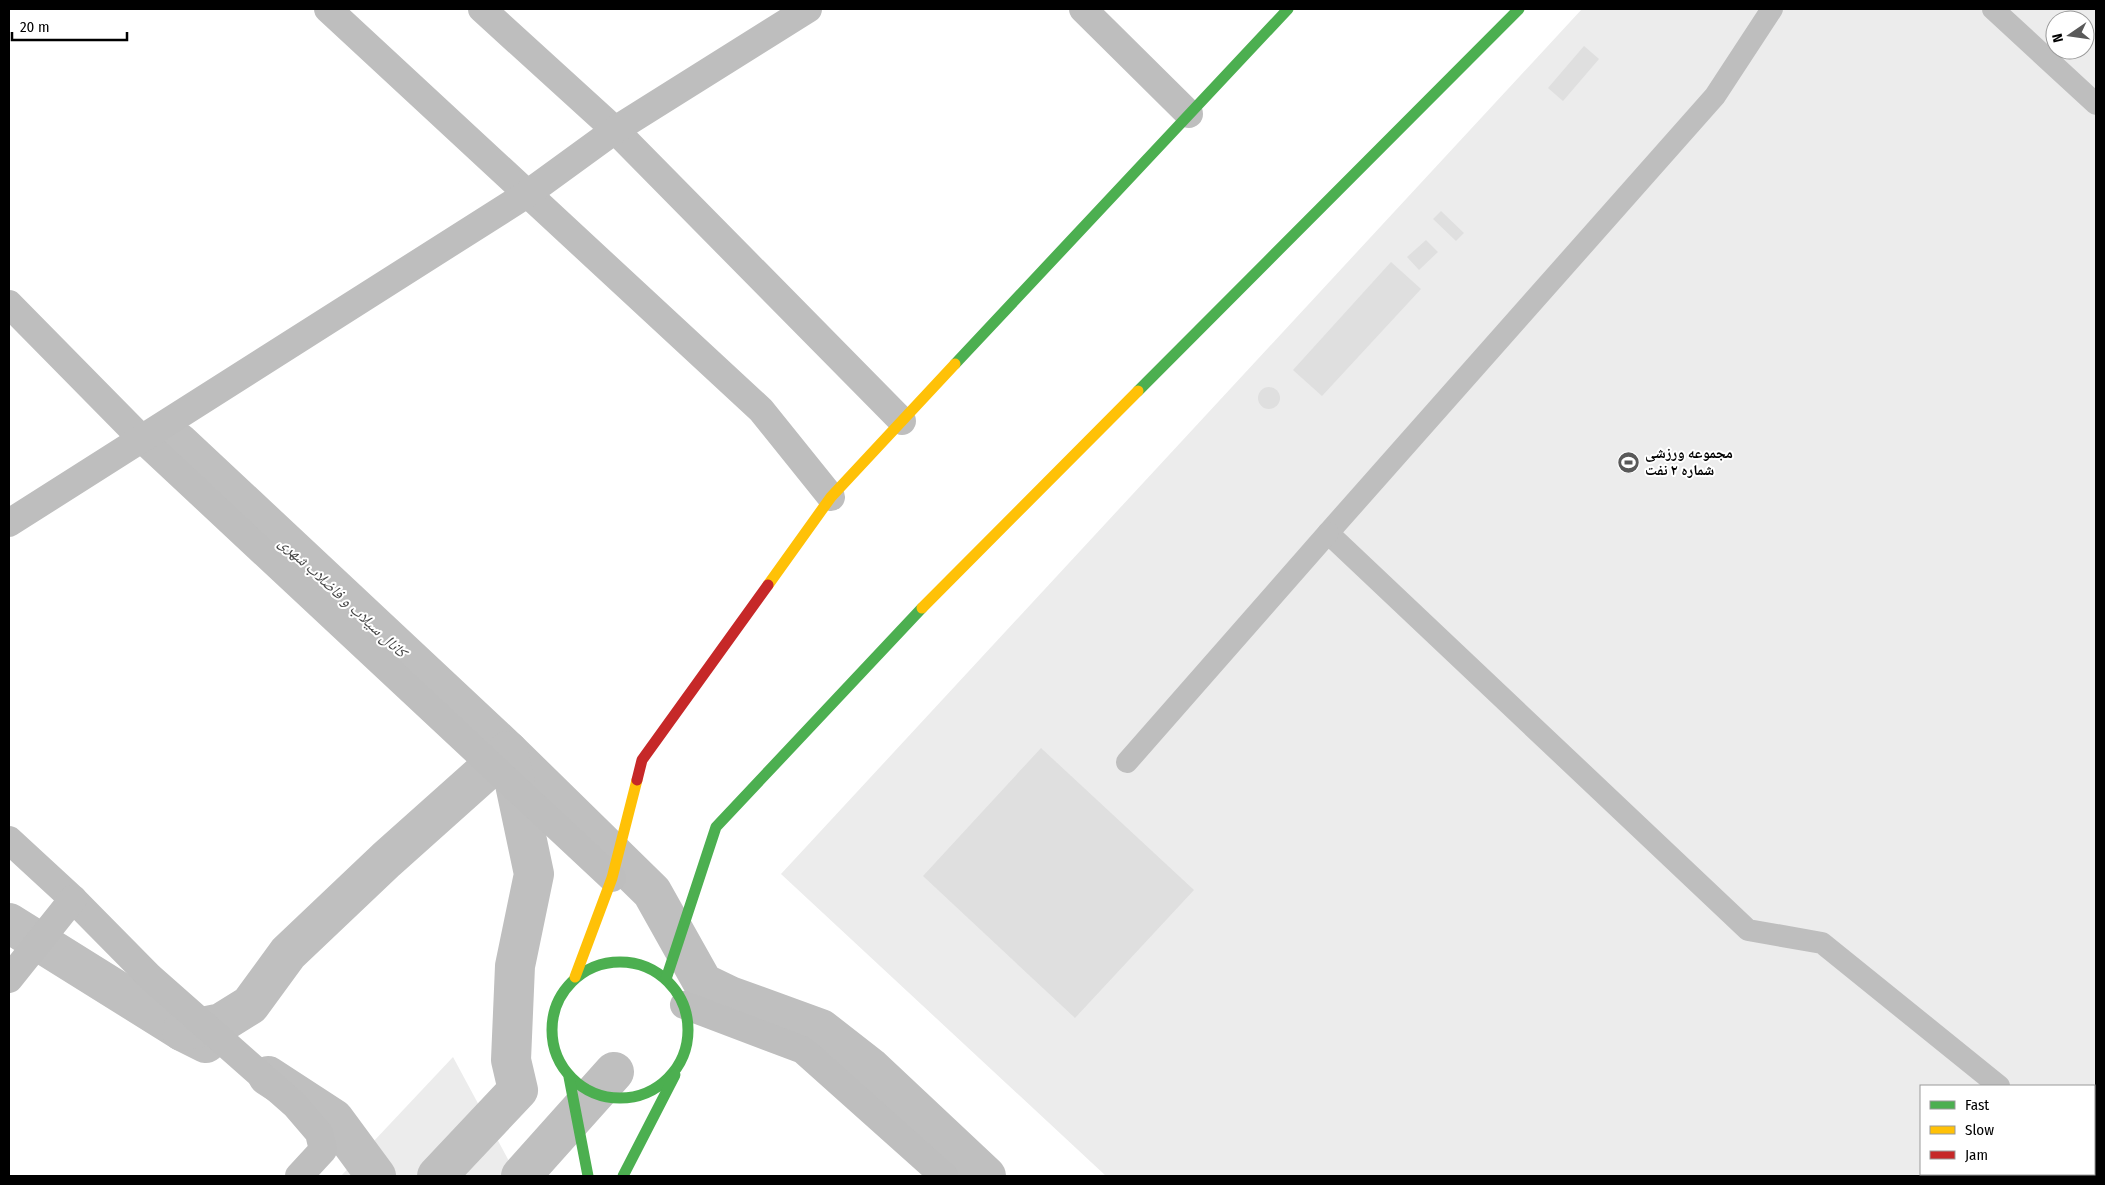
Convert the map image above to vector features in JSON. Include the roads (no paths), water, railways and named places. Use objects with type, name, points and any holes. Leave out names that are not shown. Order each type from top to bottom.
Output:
[{"type":"street","points":[[328,9],[761,410],[831,497]]},
{"type":"street","points":[[482,9],[615,130],[902,421]]},
{"type":"street","points":[[9,523],[527,194],[615,130],[808,9]]},
{"type":"street","points":[[1083,9],[1189,114]]},
{"type":"street","points":[[588,1176],[569,1076],[554,1052],[551,1026],[559,999],[575,977],[612,878],[642,760],[831,497],[1288,9]]},
{"type":"street","points":[[666,979],[716,827],[933,596],[1519,9]]},
{"type":"street","points":[[9,304],[142,439],[612,878]]},
{"type":"street","points":[[9,840],[73,899],[150,977],[295,1105],[319,1133],[323,1150],[299,1176]]},
{"type":"street","points":[[9,979],[73,899]]},
{"type":"street","points":[[575,977],[601,963],[624,961],[647,966],[666,979],[684,1005],[689,1036],[679,1066],[623,1176]]},
{"type":"street","points":[[684,1005],[803,1050],[944,1176]]},
{"type":"street","points":[[569,1076],[595,1095],[627,1099],[657,1089],[679,1066]]},
{"type":"lane","points":[[1128,762],[1715,96],[1772,9]]},
{"type":"lane","points":[[1993,9],[2096,104]]},
{"type":"lane","points":[[1328,533],[1748,930],[1822,943],[1998,1085]]},
{"type":"waterway","name":"کانال سیلاب و فاضلاب شهری","points":[[179,443],[508,751],[652,892],[703,983],[730,996],[821,1029],[871,1068],[986,1176]]},
{"type":"waterway","name":"کانال سیلاب و فاضلاب شهری","points":[[182,1031],[221,1023],[250,1005],[288,953],[386,860],[508,751],[534,874],[515,966],[511,1060],[518,1090],[437,1176]]},
{"type":"waterway","name":"کانال سیلاب و فاضلاب شهری","points":[[9,923],[182,1031],[206,1043]]},
{"type":"waterway","name":"کانال سیلاب و فاضلاب شهری","points":[[521,1176],[614,1072]]},
{"type":"waterway","name":"کانال سیلاب و فاضلاب شهری","points":[[268,1076],[334,1119],[376,1176]]},
{"type":"place","name":"مجموعه ورزشی شماره ۲ نفت","points":[[1629,462]]}]
